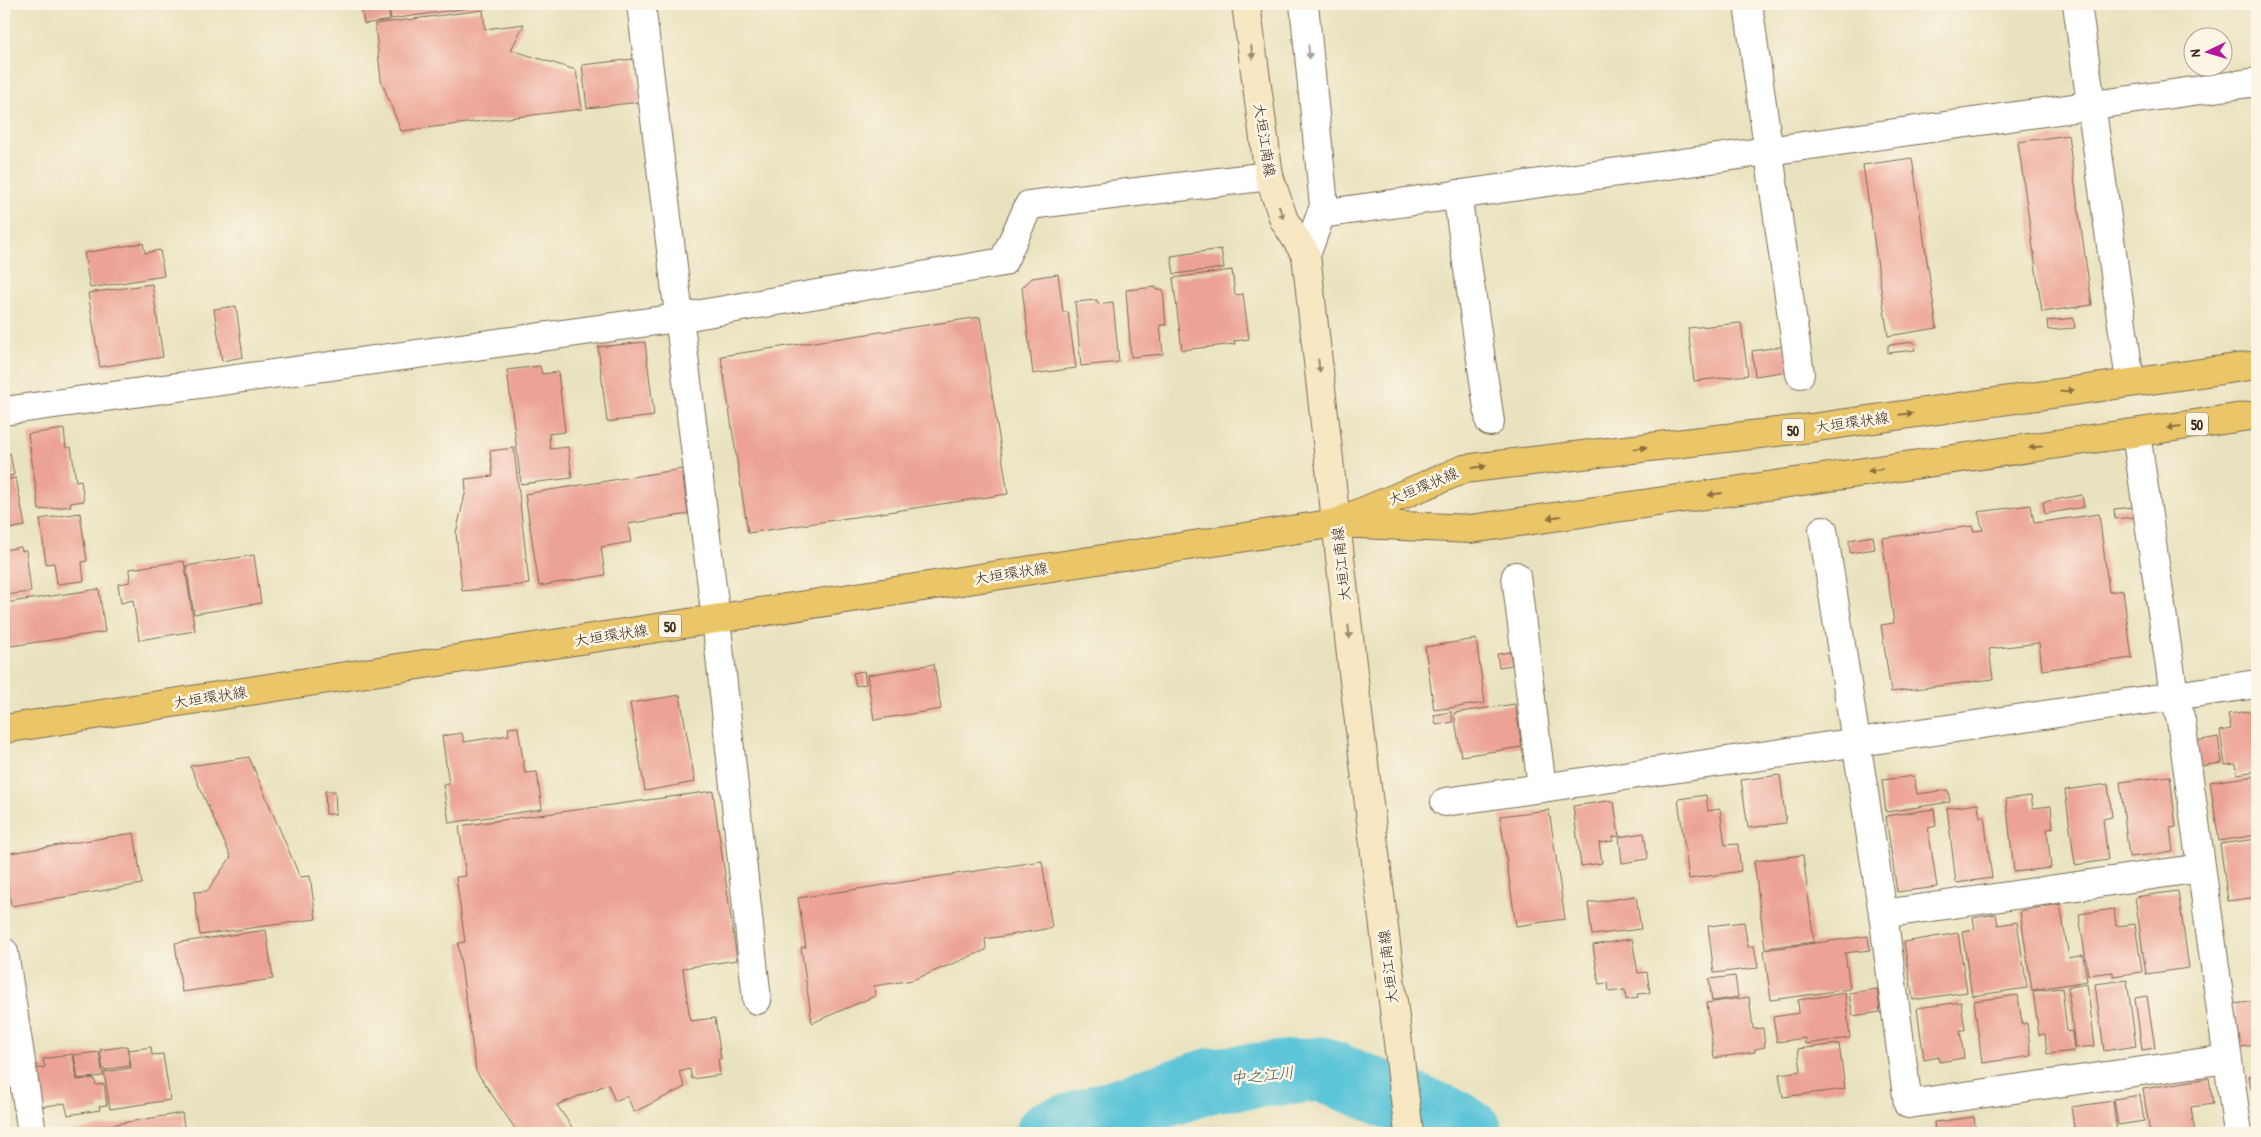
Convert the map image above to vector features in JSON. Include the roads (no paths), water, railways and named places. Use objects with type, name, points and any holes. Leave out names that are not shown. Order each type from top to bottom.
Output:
[{"type":"main road","name":"大垣江南線","points":[[1246,4],[1269,176],[1284,220],[1306,254],[1336,523],[1409,1133]]},
{"type":"main road","name":"大垣環状線","points":[[1336,523],[1464,469],[1811,428],[2257,364]]},
{"type":"main road","name":"大垣環状線","points":[[4,729],[1336,523],[1471,529],[2257,415]]},
{"type":"street","points":[[641,4],[716,619],[757,1000]]},
{"type":"street","points":[[1304,4],[1324,206],[1306,254]]},
{"type":"street","points":[[1748,4],[1800,374]]},
{"type":"street","points":[[2077,4],[2130,382]]},
{"type":"street","points":[[1321,214],[2257,82]]},
{"type":"street","points":[[4,411],[678,318],[1003,262],[1029,205],[1269,176]]},
{"type":"street","points":[[1456,194],[1490,422]]},
{"type":"street","points":[[2136,433],[2174,695],[2182,721],[2238,1133]]},
{"type":"street","points":[[1823,530],[1883,914],[1908,1104],[2227,1059]]},
{"type":"street","points":[[1516,576],[1542,788]]},
{"type":"street","points":[[1445,802],[2257,684]]},
{"type":"street","points":[[1883,914],[2201,868]]},
{"type":"street","points":[[4,952],[32,1133]]},
{"type":"waterway","name":"中之江川","points":[[1048,1133],[1212,1080],[1321,1069],[1455,1122],[1471,1133]]}]
